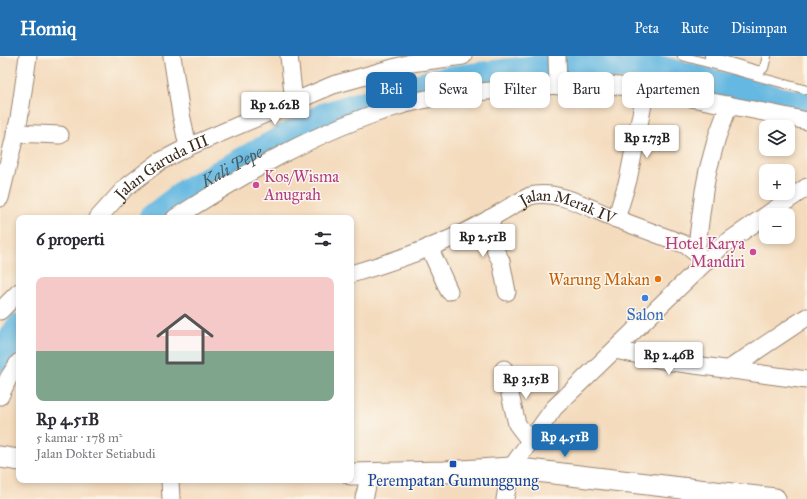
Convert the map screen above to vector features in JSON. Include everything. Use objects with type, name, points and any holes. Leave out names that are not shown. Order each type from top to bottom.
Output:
[{"type":"street","points":[[0,198],[19,119],[28,56]]},
{"type":"street","points":[[172,56],[179,106],[188,147]]},
{"type":"street","points":[[289,56],[294,102]]},
{"type":"street","name":"Jalan Garuda III","points":[[101,215],[131,184],[159,162],[188,147],[333,85],[411,59],[463,56]]},
{"type":"street","points":[[181,215],[232,182],[306,142],[335,128],[396,106],[453,94],[558,67],[609,85],[622,87]]},
{"type":"street","points":[[714,102],[807,121]]},
{"type":"street","points":[[700,257],[704,191],[708,170],[717,137],[729,105]]},
{"type":"street","points":[[616,219],[627,186],[642,108]]},
{"type":"street","points":[[15,133],[60,135]]},
{"type":"street","points":[[505,499],[511,468],[554,408],[615,350],[700,257],[723,245],[807,187]]},
{"type":"street","name":"Jalan Merak IV","points":[[354,273],[385,264],[429,247],[471,228],[530,196],[540,194],[555,196],[572,201],[686,246],[700,257]]},
{"type":"street","points":[[490,218],[496,252],[501,261],[508,292]]},
{"type":"street","points":[[429,247],[450,291]]},
{"type":"street","points":[[0,311],[16,295]]},
{"type":"street","points":[[728,369],[807,317]]},
{"type":"street","points":[[615,350],[672,362],[807,380]]},
{"type":"street","points":[[0,396],[16,366]]},
{"type":"street","points":[[504,369],[517,424],[530,441]]},
{"type":"street","points":[[0,457],[16,460]]},
{"type":"street","points":[[364,499],[361,473],[444,472],[511,468],[776,499]]},
{"type":"street","points":[[170,483],[171,499]]},
{"type":"lane","points":[[682,56],[807,90]]},
{"type":"lane","points":[[709,56],[761,71],[764,68],[767,56]]},
{"type":"waterway","name":"Kali Pepe","points":[[156,215],[187,191],[324,116],[437,81],[538,68],[645,65],[780,100],[807,105]]},
{"type":"waterway","name":"Kali Pepe","points":[[0,358],[16,332]]},
{"type":"place","name":"Kos/Wisma Anugrah","points":[[256,185]]},
{"type":"place","name":"Hotel Karya Mandiri","points":[[753,252]]},
{"type":"place","name":"Warung Makan","points":[[658,279]]},
{"type":"place","name":"Salon","points":[[645,298]]},
{"type":"place","name":"Perempatan Gumunggung","points":[[453,464]]}]
